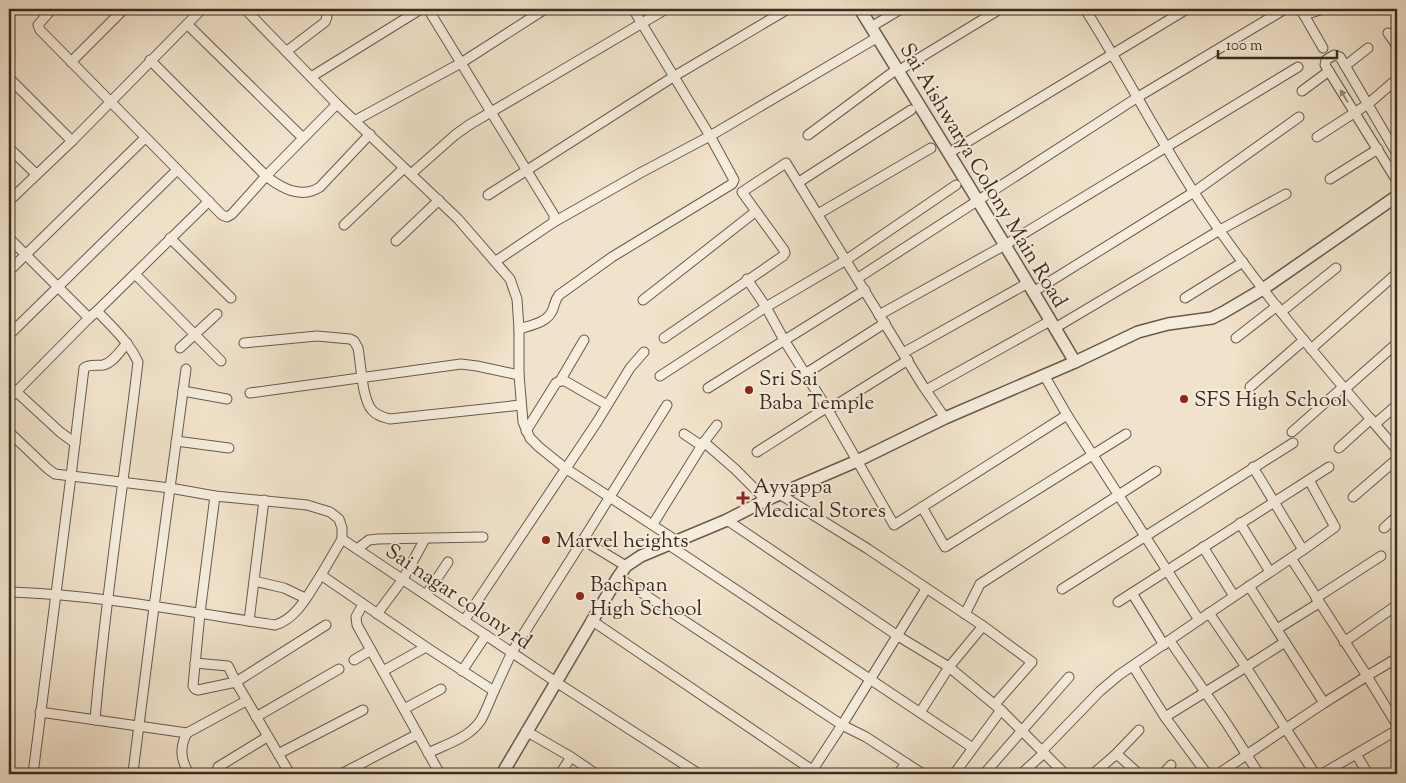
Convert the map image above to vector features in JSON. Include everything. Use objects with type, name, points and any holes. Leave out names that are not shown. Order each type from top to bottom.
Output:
[{"type":"street","points":[[52,9],[38,25],[40,30],[145,138],[222,215],[227,217],[337,104]]},
{"type":"street","points":[[70,62],[124,9]]},
{"type":"street","points":[[9,201],[202,9]]},
{"type":"street","points":[[245,9],[337,104],[438,200],[496,261],[510,279],[517,299],[521,405],[526,430],[539,447],[565,468],[653,524],[673,543],[870,680],[921,711],[973,748]]},
{"type":"street","points":[[287,51],[325,22],[327,17],[325,9]]},
{"type":"street","points":[[311,77],[428,9],[554,215],[554,222]]},
{"type":"street","points":[[356,120],[461,62],[545,9]]},
{"type":"street","points":[[519,329],[542,322],[553,310],[555,299],[560,295],[612,257],[732,184],[734,180],[710,136],[633,9]]},
{"type":"street","points":[[344,225],[408,171],[491,111],[666,9]]},
{"type":"street","points":[[488,195],[673,77],[788,9]]},
{"type":"street","name":"Sai Aishwarya Colony Main Road","points":[[860,9],[1075,362]]},
{"type":"street","points":[[496,261],[554,222],[710,136],[874,32],[900,9]]},
{"type":"street","points":[[808,135],[897,70],[1000,9]]},
{"type":"street","points":[[1087,9],[1166,146],[1220,230],[1263,289],[1311,349],[1397,450]]},
{"type":"street","points":[[948,153],[1187,9]]},
{"type":"street","points":[[858,278],[1138,97],[1285,9]]},
{"type":"street","points":[[1323,9],[1302,12],[1323,48]]},
{"type":"street","points":[[187,24],[303,138]]},
{"type":"street","points":[[1388,33],[1397,46]]},
{"type":"street","points":[[1345,66],[1368,48]]},
{"type":"street","points":[[1396,178],[1329,71],[1325,62],[1334,55],[1340,57],[1368,104],[1394,140],[1397,154]]},
{"type":"street","points":[[150,60],[266,176],[277,185],[290,190],[307,192],[314,191],[320,187],[370,134]]},
{"type":"street","points":[[805,374],[882,319],[1298,67]]},
{"type":"street","points":[[1302,91],[1329,71]]},
{"type":"street","points":[[9,78],[72,140]]},
{"type":"street","points":[[1317,137],[1368,104],[1397,79]]},
{"type":"street","points":[[799,182],[911,110]]},
{"type":"street","points":[[757,452],[827,409],[906,356],[1031,288],[1194,192],[1300,117]]},
{"type":"street","points":[[9,271],[24,254],[145,138]]},
{"type":"street","points":[[9,148],[36,174]]},
{"type":"street","points":[[818,214],[931,148]]},
{"type":"street","points":[[1330,179],[1378,150]]},
{"type":"street","points":[[664,338],[783,256],[785,253],[742,192],[786,163],[945,418]]},
{"type":"street","points":[[9,335],[177,170]]},
{"type":"street","points":[[660,376],[766,307],[846,260],[956,185]]},
{"type":"street","points":[[926,390],[1052,324],[1286,194]]},
{"type":"street","points":[[507,773],[526,731],[591,620],[626,566],[640,556],[727,520],[766,500],[857,461],[945,418],[1075,362],[1138,332],[1168,324],[1212,318],[1263,289],[1397,196]]},
{"type":"street","points":[[396,241],[438,200]]},
{"type":"street","points":[[9,399],[12,389],[97,311],[209,201]]},
{"type":"street","points":[[643,300],[755,212]]},
{"type":"street","points":[[9,238],[89,318]]},
{"type":"street","points":[[170,238],[231,298]]},
{"type":"street","points":[[1185,298],[1243,262]]},
{"type":"street","points":[[1236,338],[1336,268]]},
{"type":"street","points":[[1311,349],[1397,273]]},
{"type":"street","points":[[135,274],[221,361]]},
{"type":"street","points":[[747,279],[766,307],[827,409],[894,525],[1067,415]]},
{"type":"street","points":[[708,388],[865,290]]},
{"type":"street","points":[[95,720],[107,600],[124,482],[138,362],[134,352],[97,311]]},
{"type":"street","points":[[180,348],[217,314]]},
{"type":"street","points":[[244,343],[317,336],[354,341],[358,348],[367,401],[371,410],[379,416],[390,419],[521,405]]},
{"type":"street","points":[[526,430],[556,383],[560,381],[584,340]]},
{"type":"street","points":[[1250,387],[1304,340]]},
{"type":"street","points":[[33,774],[84,368],[86,366],[106,365],[126,343]]},
{"type":"street","points":[[1292,432],[1397,343]]},
{"type":"street","points":[[464,621],[630,368],[644,352]]},
{"type":"street","points":[[250,393],[461,364],[520,375]]},
{"type":"street","points":[[134,772],[186,369]]},
{"type":"street","points":[[1044,375],[1067,415],[1199,620]]},
{"type":"street","points":[[560,381],[565,381],[607,405]]},
{"type":"street","points":[[12,389],[75,443]]},
{"type":"street","points":[[184,391],[227,399]]},
{"type":"street","points":[[428,753],[463,737],[474,729],[482,718],[512,652],[667,405]]},
{"type":"street","points":[[1339,448],[1397,405]]},
{"type":"street","points":[[653,524],[717,425]]},
{"type":"street","points":[[9,432],[48,470],[56,474],[170,488],[215,496],[307,505],[330,512],[339,519],[342,528],[342,539],[321,575],[291,618],[275,625],[56,593],[12,592],[9,590]]},
{"type":"street","points":[[684,434],[703,444],[735,469],[766,500]]},
{"type":"street","points":[[922,508],[945,547],[1094,456],[1126,434]]},
{"type":"street","points":[[176,441],[229,448]]},
{"type":"street","points":[[1062,589],[1292,443]]},
{"type":"street","points":[[1352,497],[1397,459]]},
{"type":"street","points":[[1253,467],[1303,550]]},
{"type":"street","points":[[1118,602],[1274,501],[1329,468]]},
{"type":"street","points":[[965,614],[980,584],[1156,471]]},
{"type":"street","points":[[1022,774],[1100,691],[1133,666],[1335,527],[1309,480]]},
{"type":"street","points":[[781,495],[868,549],[983,626],[1032,662],[998,707],[973,748],[954,774]]},
{"type":"street","points":[[215,496],[200,613],[193,686],[195,689],[236,682],[326,625]]},
{"type":"street","points":[[248,621],[264,500]]},
{"type":"street","points":[[1384,528],[1397,516]]},
{"type":"street","points":[[727,520],[898,636],[949,667],[998,707],[1065,774]]},
{"type":"street","points":[[1240,523],[1270,572]]},
{"type":"street","points":[[357,549],[363,543],[378,539],[483,537]]},
{"type":"street","name":"Sai nagar colony rd","points":[[342,539],[556,682],[700,774]]},
{"type":"street","points":[[377,614],[403,580],[425,539]]},
{"type":"street","points":[[583,540],[626,566]]},
{"type":"street","points":[[1203,547],[1234,596]]},
{"type":"street","points":[[1277,629],[1381,556]]},
{"type":"street","points":[[1291,558],[1397,725]]},
{"type":"street","points":[[426,595],[448,562]]},
{"type":"street","points":[[321,575],[494,691]]},
{"type":"street","points":[[618,577],[842,725],[866,737],[923,774]]},
{"type":"street","points":[[254,581],[284,588],[305,598]]},
{"type":"street","points":[[1249,586],[1324,702]]},
{"type":"street","points":[[591,620],[811,772],[926,589]]},
{"type":"street","points":[[1132,593],[1204,692],[1259,774]]},
{"type":"street","points":[[363,604],[356,617],[356,621],[440,774]]},
{"type":"street","points":[[1344,642],[1397,605]]},
{"type":"street","points":[[1209,613],[1316,774]]},
{"type":"street","points":[[921,711],[949,667],[983,626]]},
{"type":"street","points":[[462,670],[486,635]]},
{"type":"street","points":[[1165,717],[1285,642]]},
{"type":"street","points":[[383,671],[426,647]]},
{"type":"street","points":[[354,660],[371,650]]},
{"type":"street","points":[[1218,774],[1324,702],[1397,658]]},
{"type":"street","points":[[195,663],[228,666],[246,701],[290,774]]},
{"type":"street","points":[[1133,666],[1165,717],[1207,774]]},
{"type":"street","points":[[256,717],[339,668]]},
{"type":"street","points":[[984,774],[1069,677]]},
{"type":"street","points":[[404,709],[442,688]]},
{"type":"street","points":[[40,712],[187,733],[246,701]]},
{"type":"street","points":[[278,754],[363,710]]},
{"type":"street","points":[[1093,774],[1114,756],[1139,730]]},
{"type":"street","points":[[1322,774],[1397,730]]},
{"type":"street","points":[[526,731],[596,774]]},
{"type":"street","points":[[187,733],[181,748],[182,758],[188,774]]},
{"type":"street","points":[[341,774],[418,734]]},
{"type":"street","points":[[218,767],[267,737]]},
{"type":"street","points":[[1356,754],[1368,774]]},
{"type":"street","points":[[1114,756],[1119,756],[1139,774]]},
{"type":"street","points":[[560,774],[571,757]]},
{"type":"street","points":[[898,774],[906,763]]},
{"type":"street","points":[[682,774],[687,766]]},
{"type":"street","points":[[1163,774],[1171,766]]},
{"type":"place","name":"Sri Sai Baba Temple","points":[[749,390]]},
{"type":"place","name":"SFS High School","points":[[1184,399]]},
{"type":"place","name":"Ayyappa Medical Stores","points":[[743,498]]},
{"type":"place","name":"Marvel heights","points":[[546,540]]},
{"type":"place","name":"Bachpan High School","points":[[580,596]]}]
